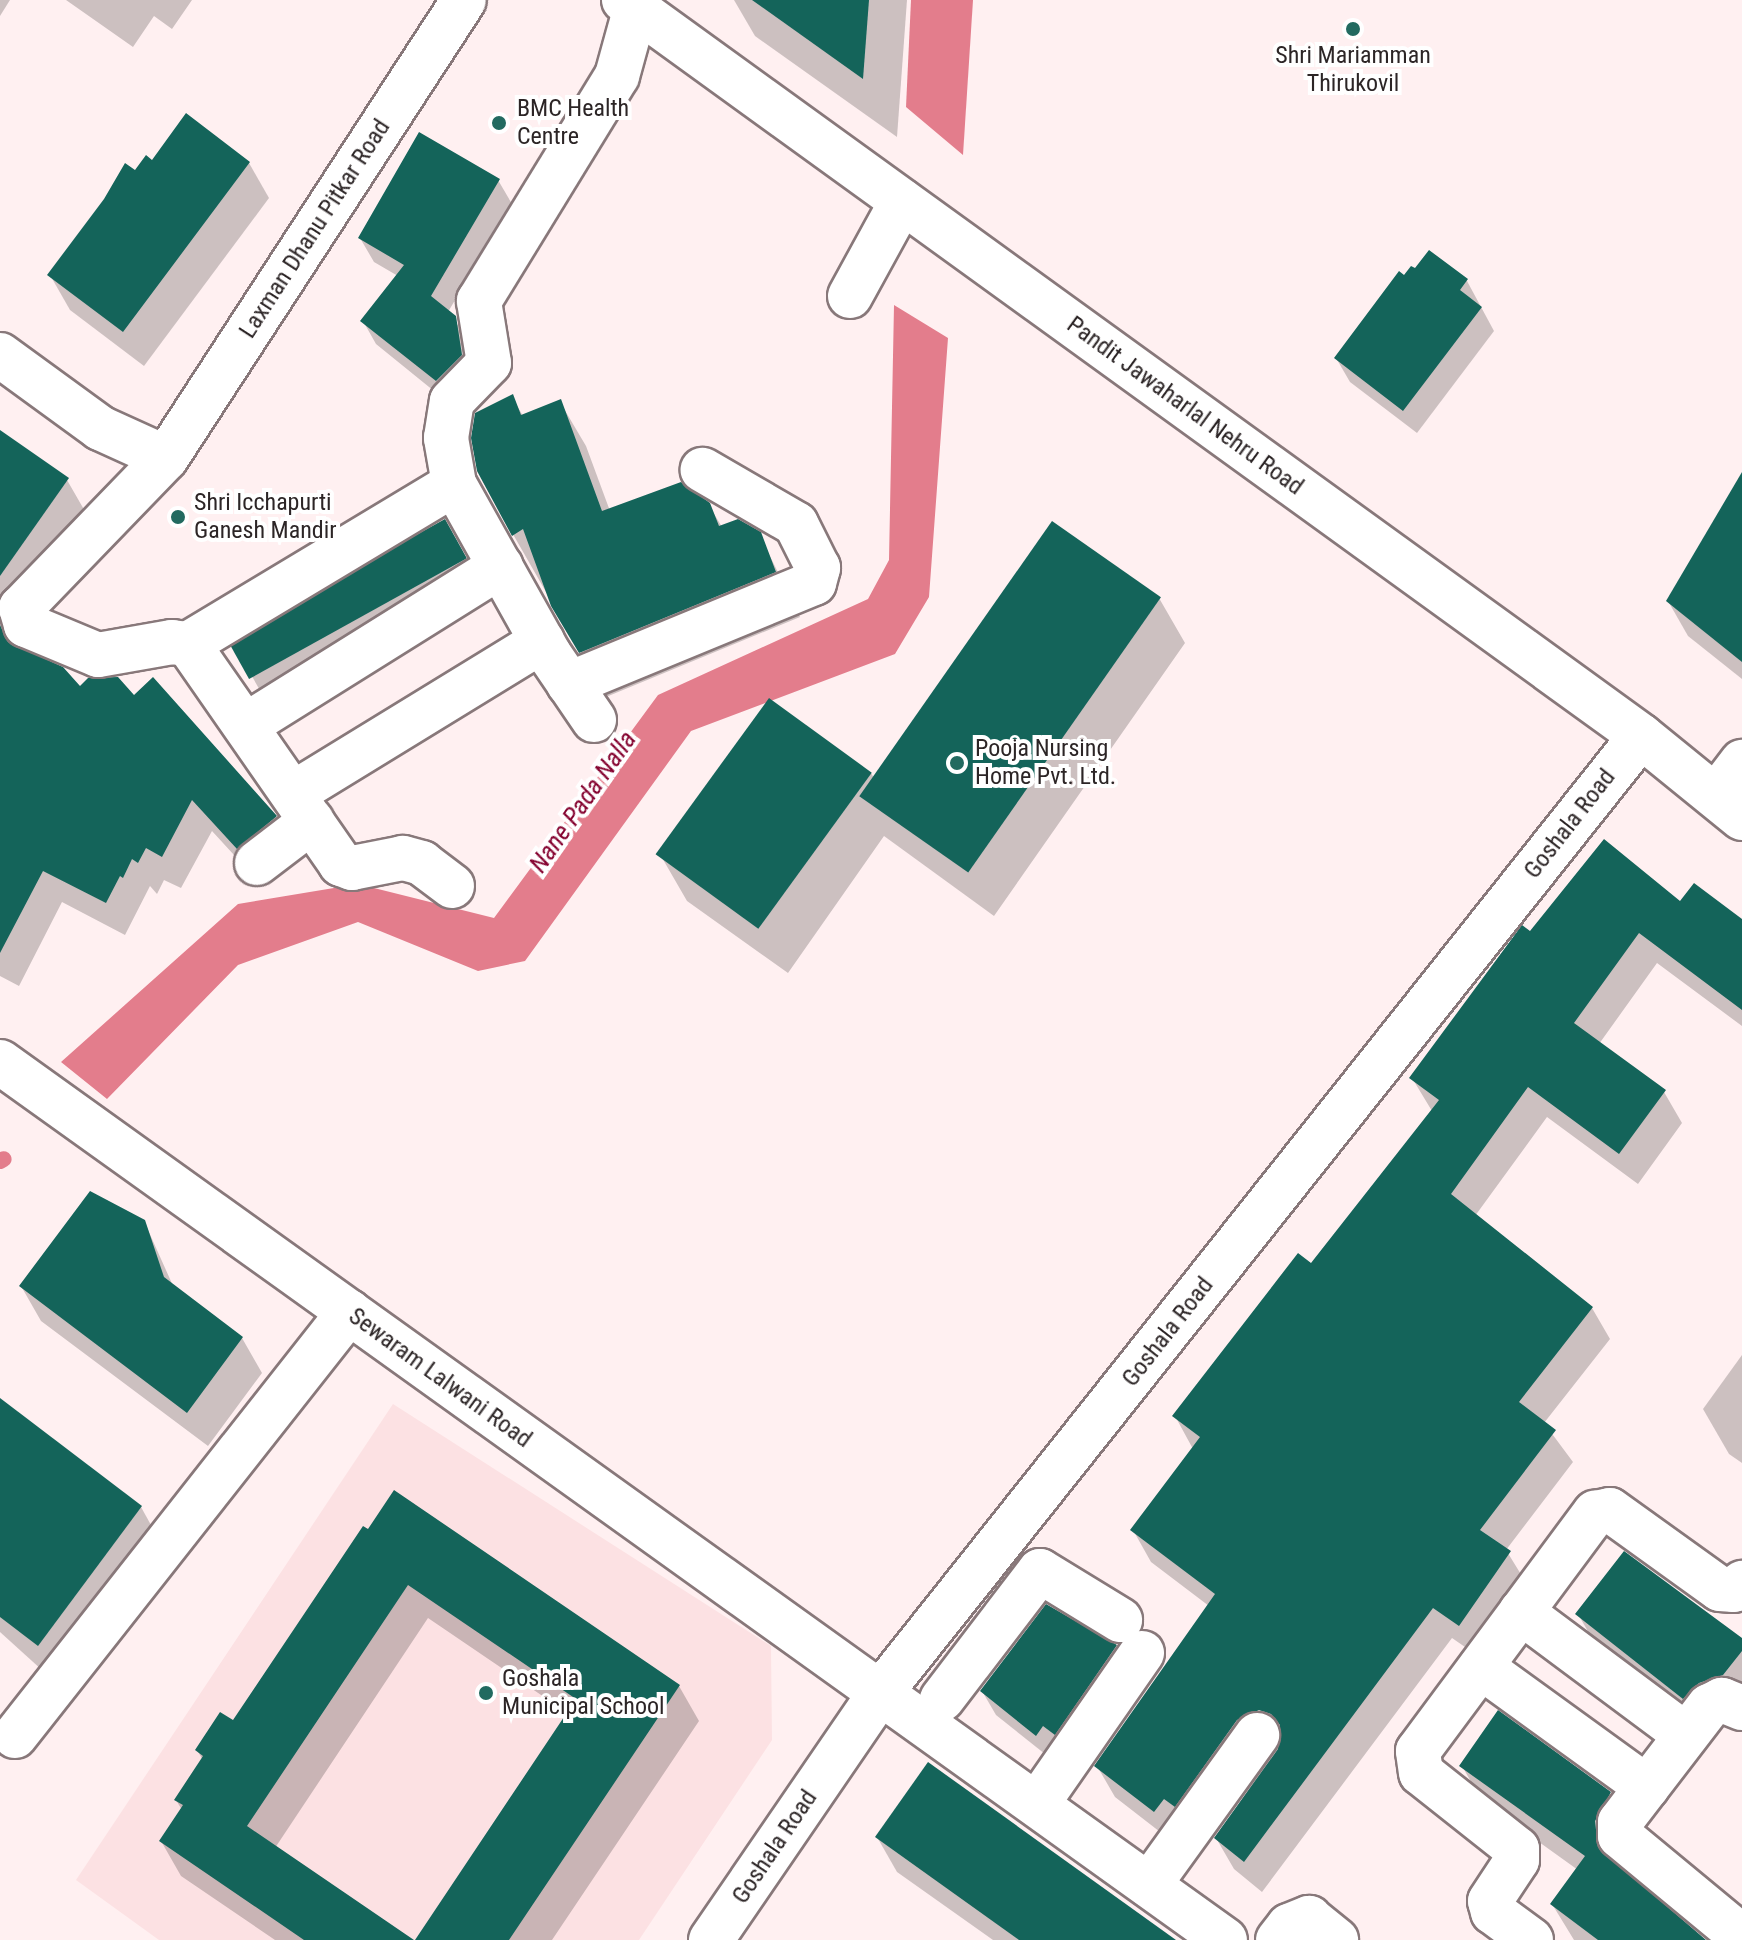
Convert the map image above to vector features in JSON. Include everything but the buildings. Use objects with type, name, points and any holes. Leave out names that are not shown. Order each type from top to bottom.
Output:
[{"type":"street","name":"Laxman Dhanu Pitkar Road","points":[[188,644],[172,642],[98,655],[26,625],[21,608],[166,458],[464,0]]},
{"type":"street","points":[[594,720],[542,641],[454,484],[446,438],[452,401],[489,363],[479,301],[617,76],[632,2]]},
{"type":"street","name":"Pandit Jawaharlal Nehru Road","points":[[632,2],[1641,736],[1729,807]]},
{"type":"street","points":[[850,296],[902,201]]},
{"type":"street","points":[[0,355],[100,428],[166,458]]},
{"type":"street","points":[[569,684],[814,583],[818,568],[796,524],[703,470]]},
{"type":"street","points":[[452,886],[422,863],[403,858],[352,868],[341,864],[248,724],[188,644],[454,484]]},
{"type":"street","points":[[248,724],[501,566]]},
{"type":"street","points":[[257,863],[303,807],[542,641]]},
{"type":"street","name":"Goshala Road","points":[[711,1940],[890,1680],[1641,736]]},
{"type":"street","points":[[1729,807],[1742,762]]},
{"type":"street","name":"Sewaram Lalwani Road","points":[[0,1062],[349,1312],[890,1680]]},
{"type":"street","points":[[15,1736],[349,1312]]},
{"type":"street","points":[[1531,1940],[1493,1912],[1490,1901],[1517,1860],[1517,1849],[1421,1773],[1416,1762],[1418,1751],[1521,1612],[1603,1510],[1720,1589],[1734,1590],[1742,1583]]},
{"type":"street","points":[[942,1699],[1040,1571],[1131,1637],[1036,1786]]},
{"type":"street","points":[[1521,1612],[1686,1735]]},
{"type":"street","points":[[1481,1667],[1647,1787]]},
{"type":"street","points":[[890,1680],[942,1699],[1149,1885],[1225,1940]]},
{"type":"street","points":[[890,1680],[1036,1786]]},
{"type":"street","points":[[1742,1708],[1722,1700],[1709,1706],[1620,1822],[1620,1836],[1742,1937]]},
{"type":"street","points":[[1149,1885],[1257,1735]]},
{"type":"street","points":[[1278,1940],[1289,1926],[1309,1918],[1336,1940]]},
{"type":"shaded area","name":"Goshala Municipal School","points":[[393,1404],[771,1646],[772,1740],[639,1940],[159,1940],[76,1880]]},
{"type":"water","points":[[911,0],[973,0],[963,155],[906,107]]},
{"type":"water","points":[[894,305],[948,338],[929,597],[895,654],[691,731],[525,961],[478,971],[358,922],[238,965],[107,1099],[61,1062],[238,904],[358,884],[494,918],[658,695],[868,599],[889,560]]},
{"type":"waterway","name":"Nane Pada Nalla","points":[[0,1161],[4,1159]]},
{"type":"place","name":"Shri Mariamman Thirukovil","points":[[1353,29]]},
{"type":"place","name":"BMC Health Centre","points":[[499,123]]},
{"type":"place","name":"Shri Icchapurti Ganesh Mandir","points":[[178,517]]},
{"type":"place","name":"Pooja Nursing Home Pvt. Ltd.","points":[[957,763]]},
{"type":"place","name":"Goshala Municipal School","points":[[486,1693]]}]
